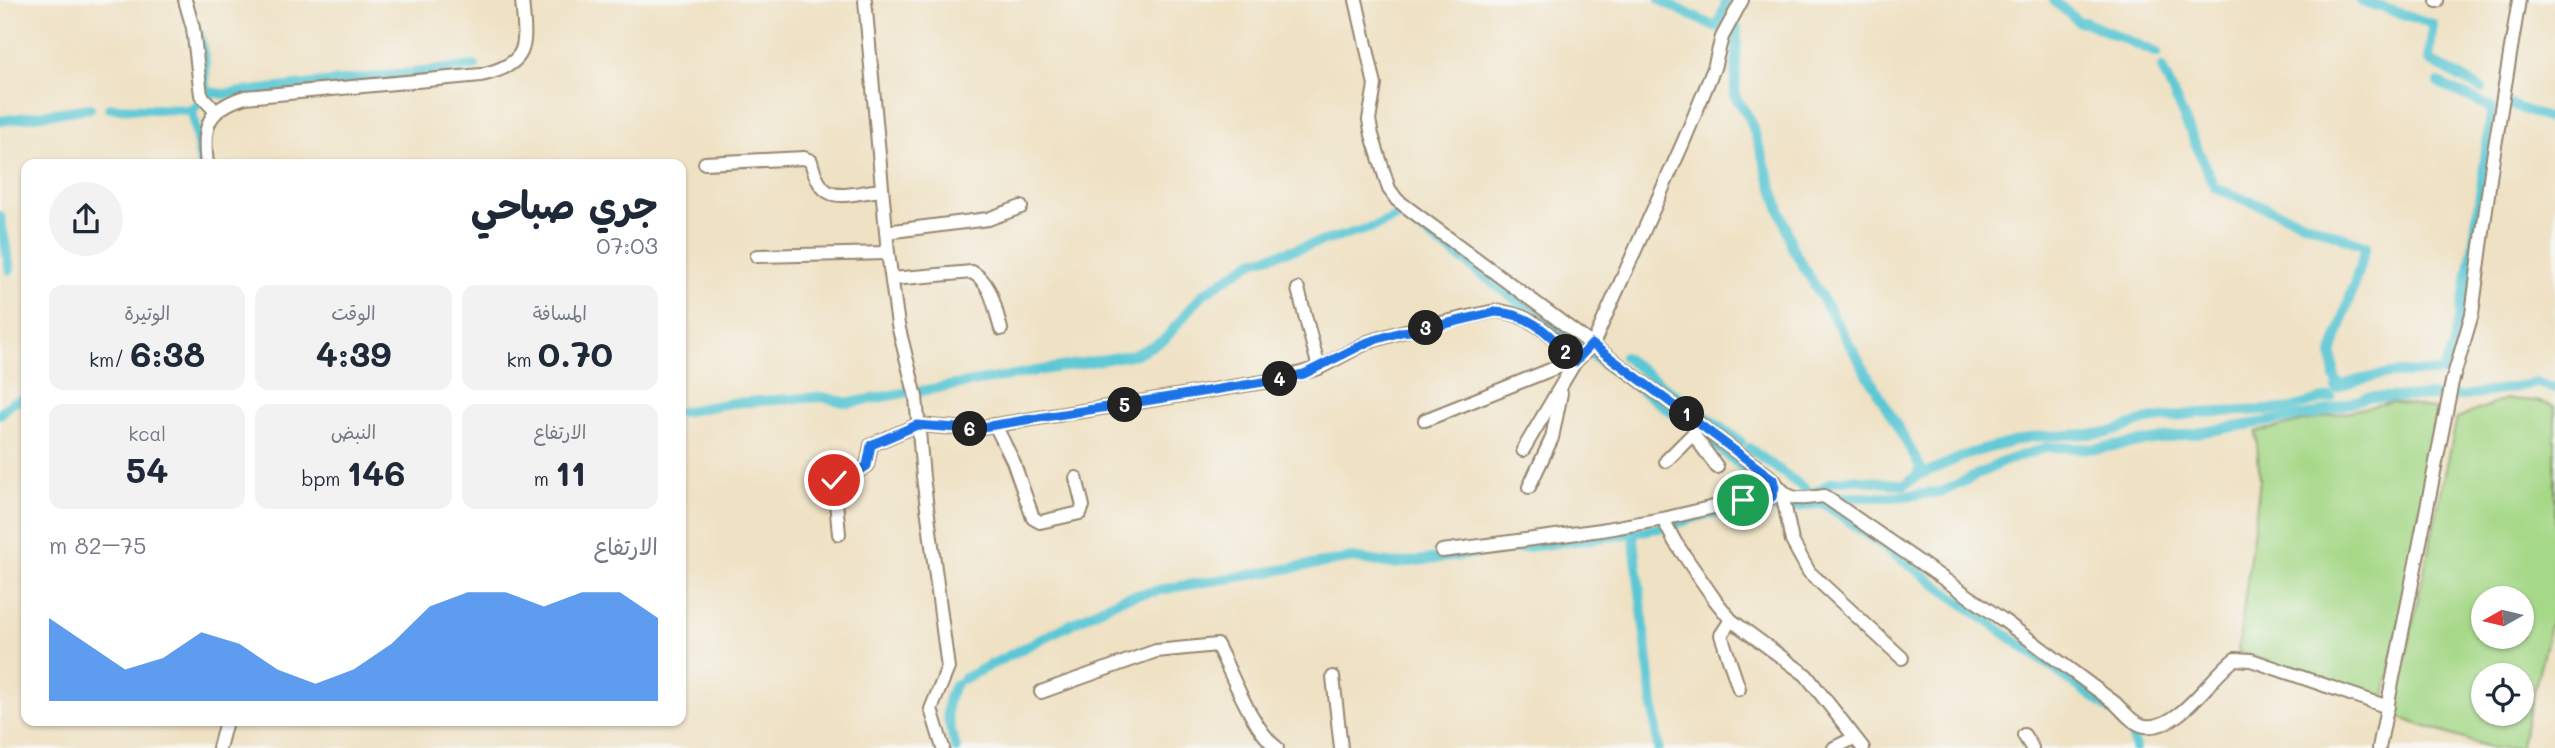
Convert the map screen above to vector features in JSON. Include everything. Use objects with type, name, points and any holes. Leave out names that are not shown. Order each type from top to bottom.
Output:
[{"type":"street","points":[[185,0],[192,28],[201,95],[216,112]]},
{"type":"street","points":[[206,159],[204,140],[207,125],[227,103],[245,97],[481,75],[502,70],[517,61],[523,48],[522,0]]},
{"type":"street","points":[[865,0],[888,253],[898,325],[916,397],[917,425],[948,668],[931,709],[943,748]]},
{"type":"street","points":[[1356,0],[1375,85],[1369,120],[1372,135],[1389,188],[1398,200],[1592,344],[1695,428],[1773,479],[1782,493],[1792,541],[1809,572],[1902,658]]},
{"type":"street","points":[[1523,450],[1575,362],[1592,344],[1683,142],[1714,68],[1722,37],[1742,0]]},
{"type":"street","points":[[2379,748],[2452,382],[2472,314],[2492,164],[2519,0]]},
{"type":"street","points":[[705,163],[804,158],[811,161],[816,180],[824,191],[835,194],[883,190]]},
{"type":"street","points":[[886,232],[988,219],[1021,207]]},
{"type":"street","points":[[757,256],[888,253]]},
{"type":"street","points":[[892,279],[972,272],[984,278],[1001,329]]},
{"type":"street","points":[[1298,289],[1319,368]]},
{"type":"street","points":[[839,534],[834,480],[854,474],[867,466],[871,445],[917,425],[960,429],[995,425],[1276,380],[1319,368],[1379,338],[1495,312],[1507,312],[1529,319],[1559,343],[1575,362]]},
{"type":"street","points":[[1425,420],[1575,362]]},
{"type":"street","points":[[1529,487],[1552,438],[1564,382]]},
{"type":"street","points":[[995,425],[1013,461],[1033,518],[1040,522],[1080,513],[1083,506],[1076,478]]},
{"type":"street","points":[[1666,461],[1695,428]]},
{"type":"street","points":[[1695,428],[1717,467]]},
{"type":"street","points":[[1442,551],[1601,530],[1743,500],[1766,499],[1772,497],[1775,487],[1773,479]]},
{"type":"street","points":[[1782,493],[1795,499],[1824,496],[2003,620],[2115,703],[2131,720],[2145,726],[2160,725],[2174,717],[2235,659],[2251,660],[2388,707]]},
{"type":"street","points":[[1663,519],[1708,591],[1731,620],[1806,675],[1858,743],[1834,748]]},
{"type":"street","points":[[1731,620],[1721,635],[1739,689]]},
{"type":"street","points":[[1041,692],[1156,651],[1217,645],[1249,709],[1269,741],[1277,748]]},
{"type":"street","points":[[1333,677],[1341,748]]},
{"type":"street","points":[[219,748],[225,726]]},
{"type":"street","points":[[2024,735],[2032,748]]},
{"type":"green space","points":[[2506,399],[2536,401],[2555,406],[2555,606],[2534,691],[2534,663],[2471,663],[2471,726],[2525,726],[2520,748],[2491,748],[2393,716],[2457,418]]},
{"type":"green space","points":[[2391,402],[2440,410],[2384,701],[2238,651],[2260,480],[2256,432]]},
{"type":"waterway","points":[[1660,0],[1717,28],[1727,0]]},
{"type":"waterway","points":[[2053,0],[2079,22],[2085,22],[2157,53]]},
{"type":"waterway","points":[[2359,0],[2433,24],[2429,60],[2482,89]]},
{"type":"waterway","points":[[1737,28],[1735,96],[1750,119],[1783,219]]},
{"type":"waterway","points":[[199,34],[205,62],[205,85],[209,92],[224,94],[475,66]]},
{"type":"waterway","points":[[2162,68],[2215,188],[2366,246],[2332,354],[2335,378],[2341,386]]},
{"type":"waterway","points":[[1368,79],[1361,119],[1364,136],[1379,177]]},
{"type":"waterway","points":[[2439,83],[2492,108],[2472,253],[2454,346]]},
{"type":"waterway","points":[[200,159],[192,110],[208,94]]},
{"type":"waterway","points":[[2510,105],[2555,121]]},
{"type":"waterway","points":[[0,121],[90,108]]},
{"type":"waterway","points":[[109,108],[192,110]]},
{"type":"waterway","points":[[920,391],[1136,354],[1164,340],[1203,294],[1253,261],[1374,227],[1401,215]]},
{"type":"waterway","points":[[0,216],[10,270]]},
{"type":"waterway","points":[[1409,221],[1464,261]]},
{"type":"waterway","points":[[1785,224],[1792,247],[1874,386]]},
{"type":"waterway","points":[[1469,265],[1582,348]]},
{"type":"waterway","points":[[2336,388],[2375,376],[2442,372],[2451,352]]},
{"type":"waterway","points":[[1590,354],[1690,425]]},
{"type":"waterway","points":[[1624,357],[1741,442]]},
{"type":"waterway","points":[[1832,497],[1894,497],[1942,492],[2003,462],[2048,447],[2095,449],[2315,414],[2368,397],[2465,396],[2537,383],[2555,388]]},
{"type":"waterway","points":[[1877,391],[1920,466],[1917,476]]},
{"type":"waterway","points":[[686,411],[731,403],[822,397],[849,403],[909,392]]},
{"type":"waterway","points":[[1749,448],[1812,494],[1832,482],[1853,479],[1904,485],[1917,476],[1971,453],[2031,437],[2107,433],[2147,420],[2199,413],[2286,409],[2331,397]]},
{"type":"waterway","points":[[0,414],[12,403],[21,400]]},
{"type":"waterway","points":[[1698,431],[1765,485],[1764,495]]},
{"type":"waterway","points":[[1788,508],[1823,503],[2122,718],[2132,733],[2135,748]]},
{"type":"waterway","points":[[1671,525],[1707,514],[1783,508]]},
{"type":"waterway","points":[[963,679],[1122,598],[1353,558],[1393,564],[1664,527]]},
{"type":"waterway","points":[[1633,532],[1658,748]]},
{"type":"waterway","points":[[956,684],[948,700],[947,715],[956,748]]},
{"type":"route","points":[[834,480],[854,474],[867,466],[871,445],[917,425],[970,429],[1276,380],[1304,374],[1368,342],[1401,332],[1495,312],[1507,312],[1529,319],[1546,331],[1575,362],[1592,344],[1773,479],[1775,487],[1772,497],[1743,500]]}]
